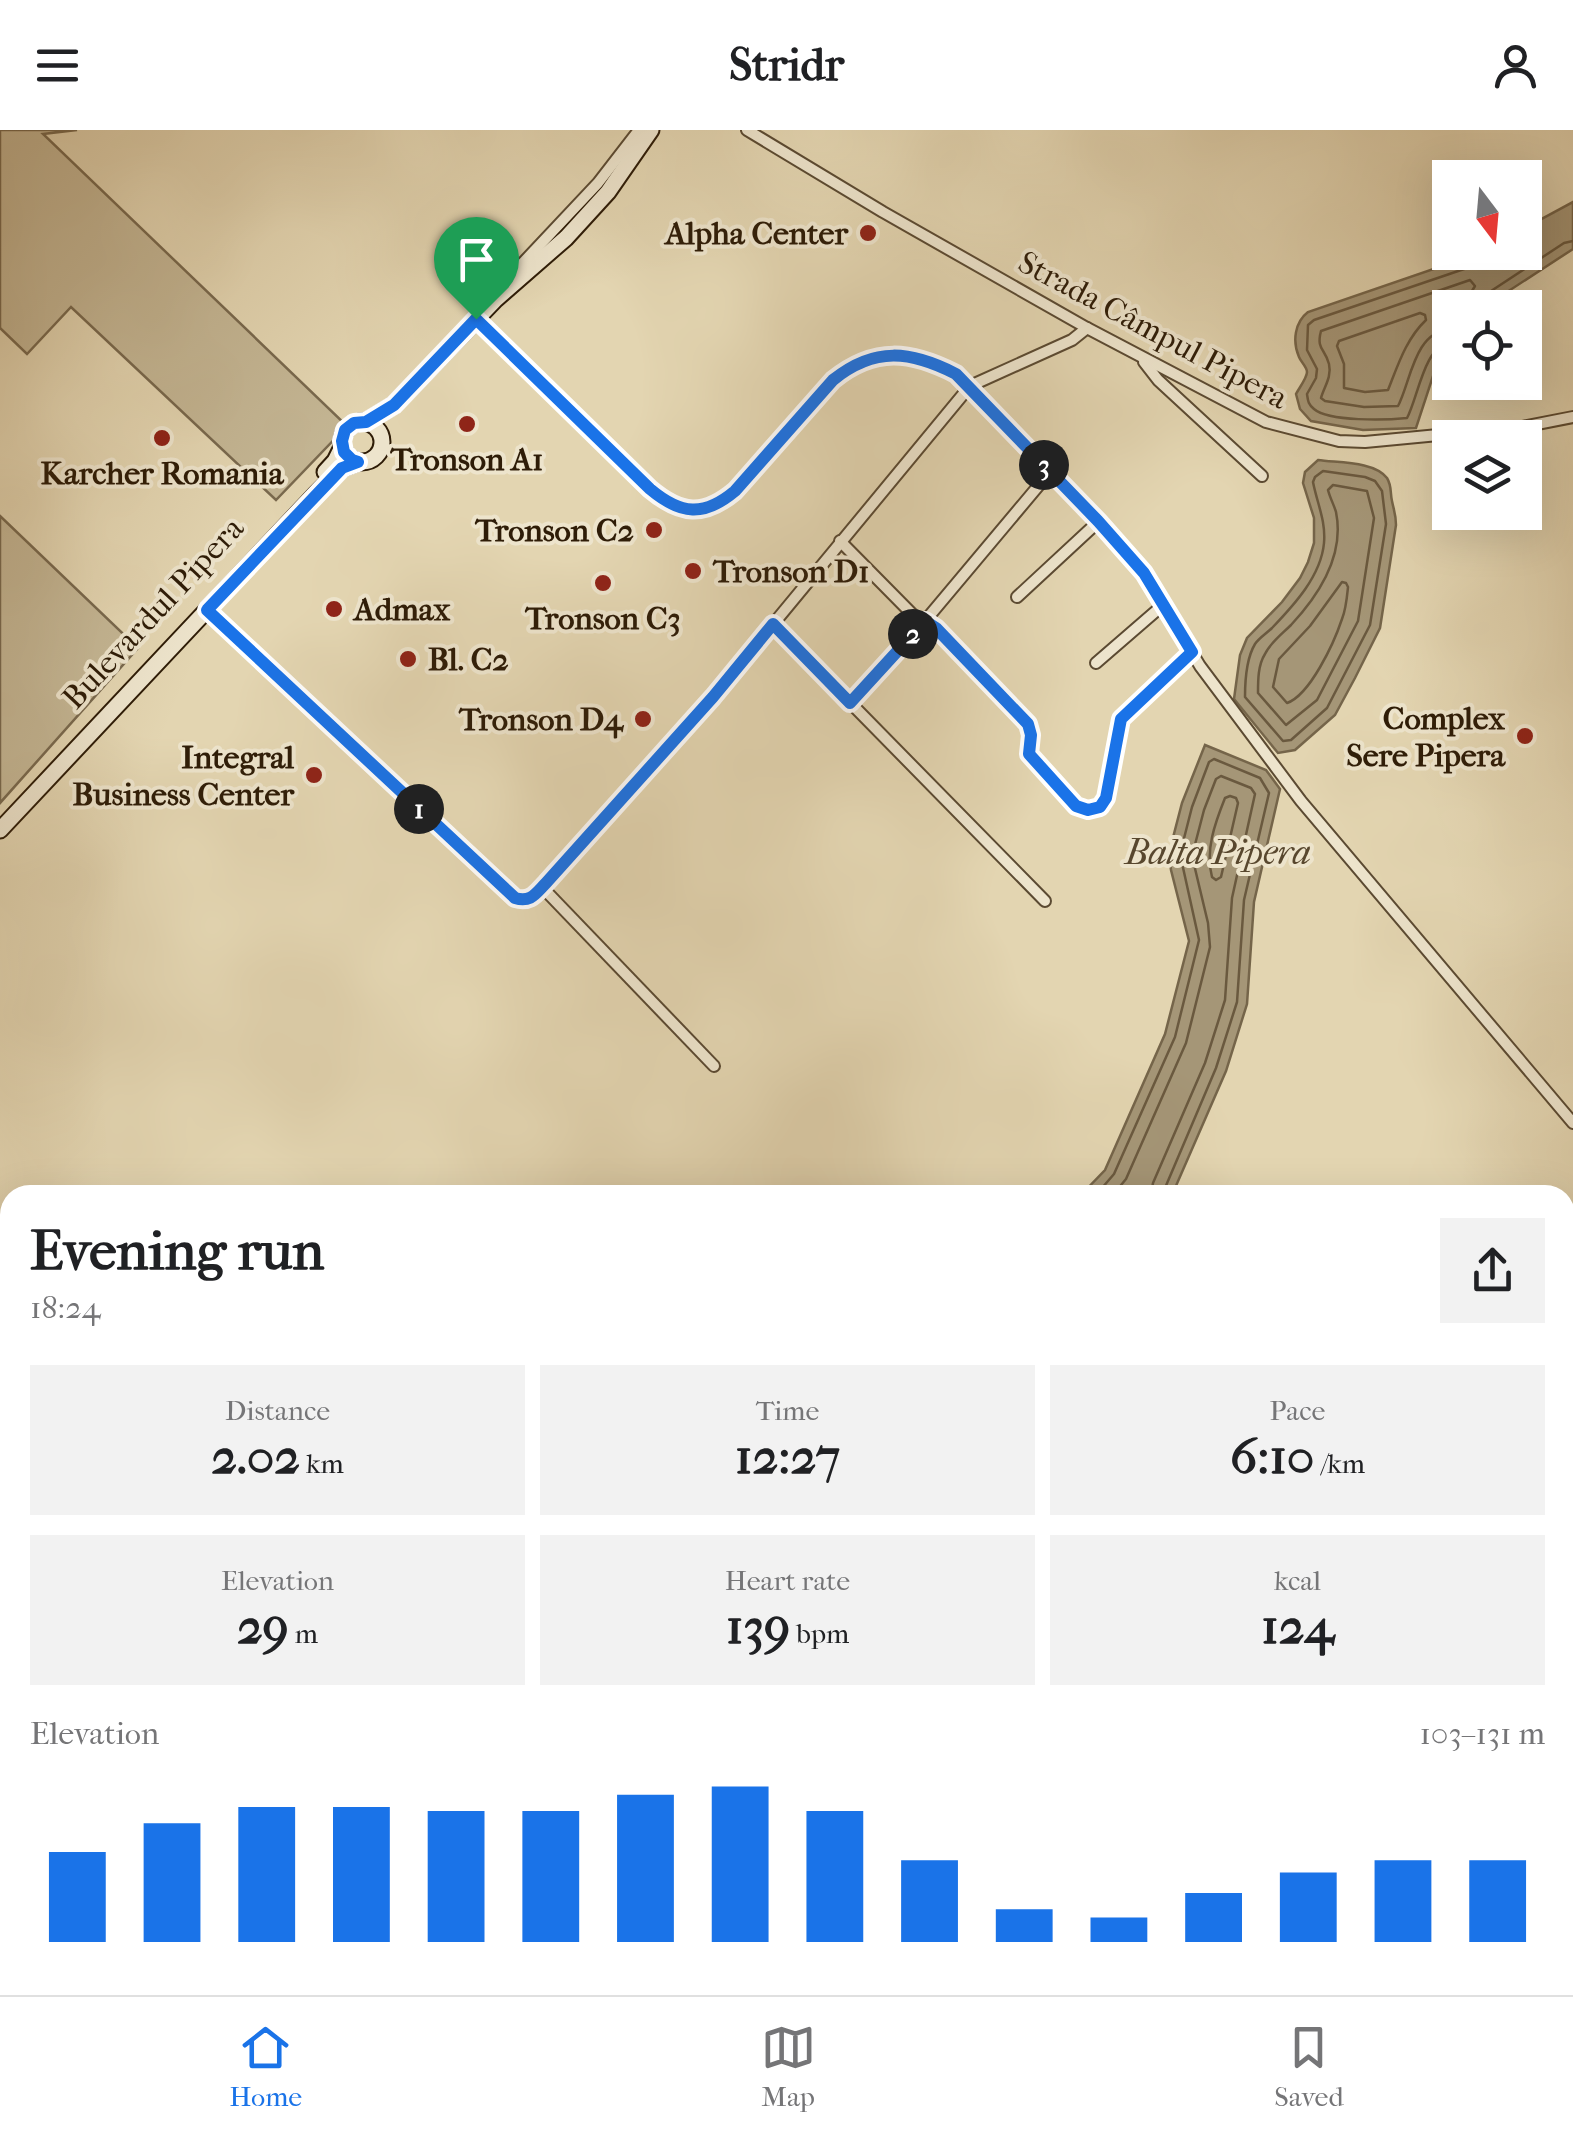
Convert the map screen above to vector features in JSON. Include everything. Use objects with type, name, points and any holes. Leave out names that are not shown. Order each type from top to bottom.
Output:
[{"type":"main road","points":[[373,427],[382,443],[378,454],[369,461],[358,462],[348,457],[342,447],[342,435],[349,426],[373,427],[496,299],[566,238],[608,192],[651,130]]},
{"type":"main road","name":"Bulevardul Pipera","points":[[0,815],[335,462],[342,447]]},
{"type":"main road","name":"Bulevardul Pipera","points":[[0,830],[342,468],[358,462]]},
{"type":"street","points":[[496,299],[519,266],[598,182],[639,130]]},
{"type":"street","name":"Strada Câmpul Pipera","points":[[747,130],[1087,328],[1252,416],[1338,441],[1394,441],[1522,427],[1573,417]]},
{"type":"street","points":[[476,319],[650,489],[677,507],[691,510],[720,503],[735,491],[846,369],[878,356],[897,354],[956,374],[1144,573],[1218,691],[1301,801],[1573,1123]]},
{"type":"street","points":[[207,610],[515,898],[531,899],[713,697],[970,386],[1072,340],[1087,328]]},
{"type":"street","points":[[1140,356],[1158,380],[1262,476]]},
{"type":"street","points":[[850,703],[925,621],[1050,472]]},
{"type":"street","points":[[1017,598],[1098,521]]},
{"type":"street","points":[[840,541],[916,618],[936,628],[1028,724],[1029,754],[1076,806],[1088,810],[1100,807],[1106,798],[1124,714],[1192,652]]},
{"type":"street","points":[[1096,663],[1163,605]]},
{"type":"street","points":[[773,624],[1046,901]]},
{"type":"street","points":[[542,887],[714,1066]]},
{"type":"shaded area","points":[[0,130],[77,130],[43,134],[347,426],[276,500],[71,307],[27,354],[0,328]]},
{"type":"shaded area","points":[[0,516],[138,648],[0,803]]},
{"type":"water","points":[[1573,202],[1573,249],[1542,269],[1542,219]]},
{"type":"water","points":[[1432,269],[1541,270],[1510,290],[1432,290],[1432,379],[1416,428],[1363,430],[1311,421],[1300,409],[1296,394],[1307,372],[1295,338],[1300,321],[1308,312]]},
{"type":"water","name":"Balta Pipera","points":[[1318,460],[1381,472],[1390,484],[1396,525],[1380,628],[1355,678],[1335,715],[1295,750],[1278,753],[1234,699],[1240,655],[1247,638],[1282,602],[1308,562],[1314,543],[1314,518],[1303,483],[1305,472]]},
{"type":"water","name":"Balta Pipera","points":[[1205,745],[1266,770],[1280,789],[1254,902],[1247,1004],[1226,1071],[1176,1185],[1091,1185],[1105,1170],[1165,1034],[1189,941],[1169,853],[1182,803]]},
{"type":"place","name":"Alpha Center","points":[[868,233]]},
{"type":"place","name":"Tronson A1","points":[[467,424]]},
{"type":"place","name":"Karcher Romania","points":[[162,438]]},
{"type":"place","name":"Tronson C2","points":[[654,530]]},
{"type":"place","name":"Tronson D1","points":[[693,571]]},
{"type":"place","name":"Tronson C3","points":[[603,583]]},
{"type":"place","name":"Admax","points":[[334,609]]},
{"type":"place","name":"Bl. C2","points":[[408,659]]},
{"type":"place","name":"Tronson D4","points":[[643,719]]},
{"type":"place","name":"Complex Sere Pipera","points":[[1525,736]]},
{"type":"place","name":"Integral Business Center","points":[[314,775]]},
{"type":"route","points":[[476,319],[650,489],[677,507],[691,510],[720,503],[735,491],[846,369],[878,356],[897,354],[956,374],[1144,573],[1192,652],[1121,719],[1106,798],[1100,807],[1088,810],[1076,806],[1029,754],[1028,724],[925,621],[850,703],[773,624],[606,819],[531,899],[515,898],[207,610],[342,468],[358,462],[344,452],[345,430],[394,405],[476,319]]}]
